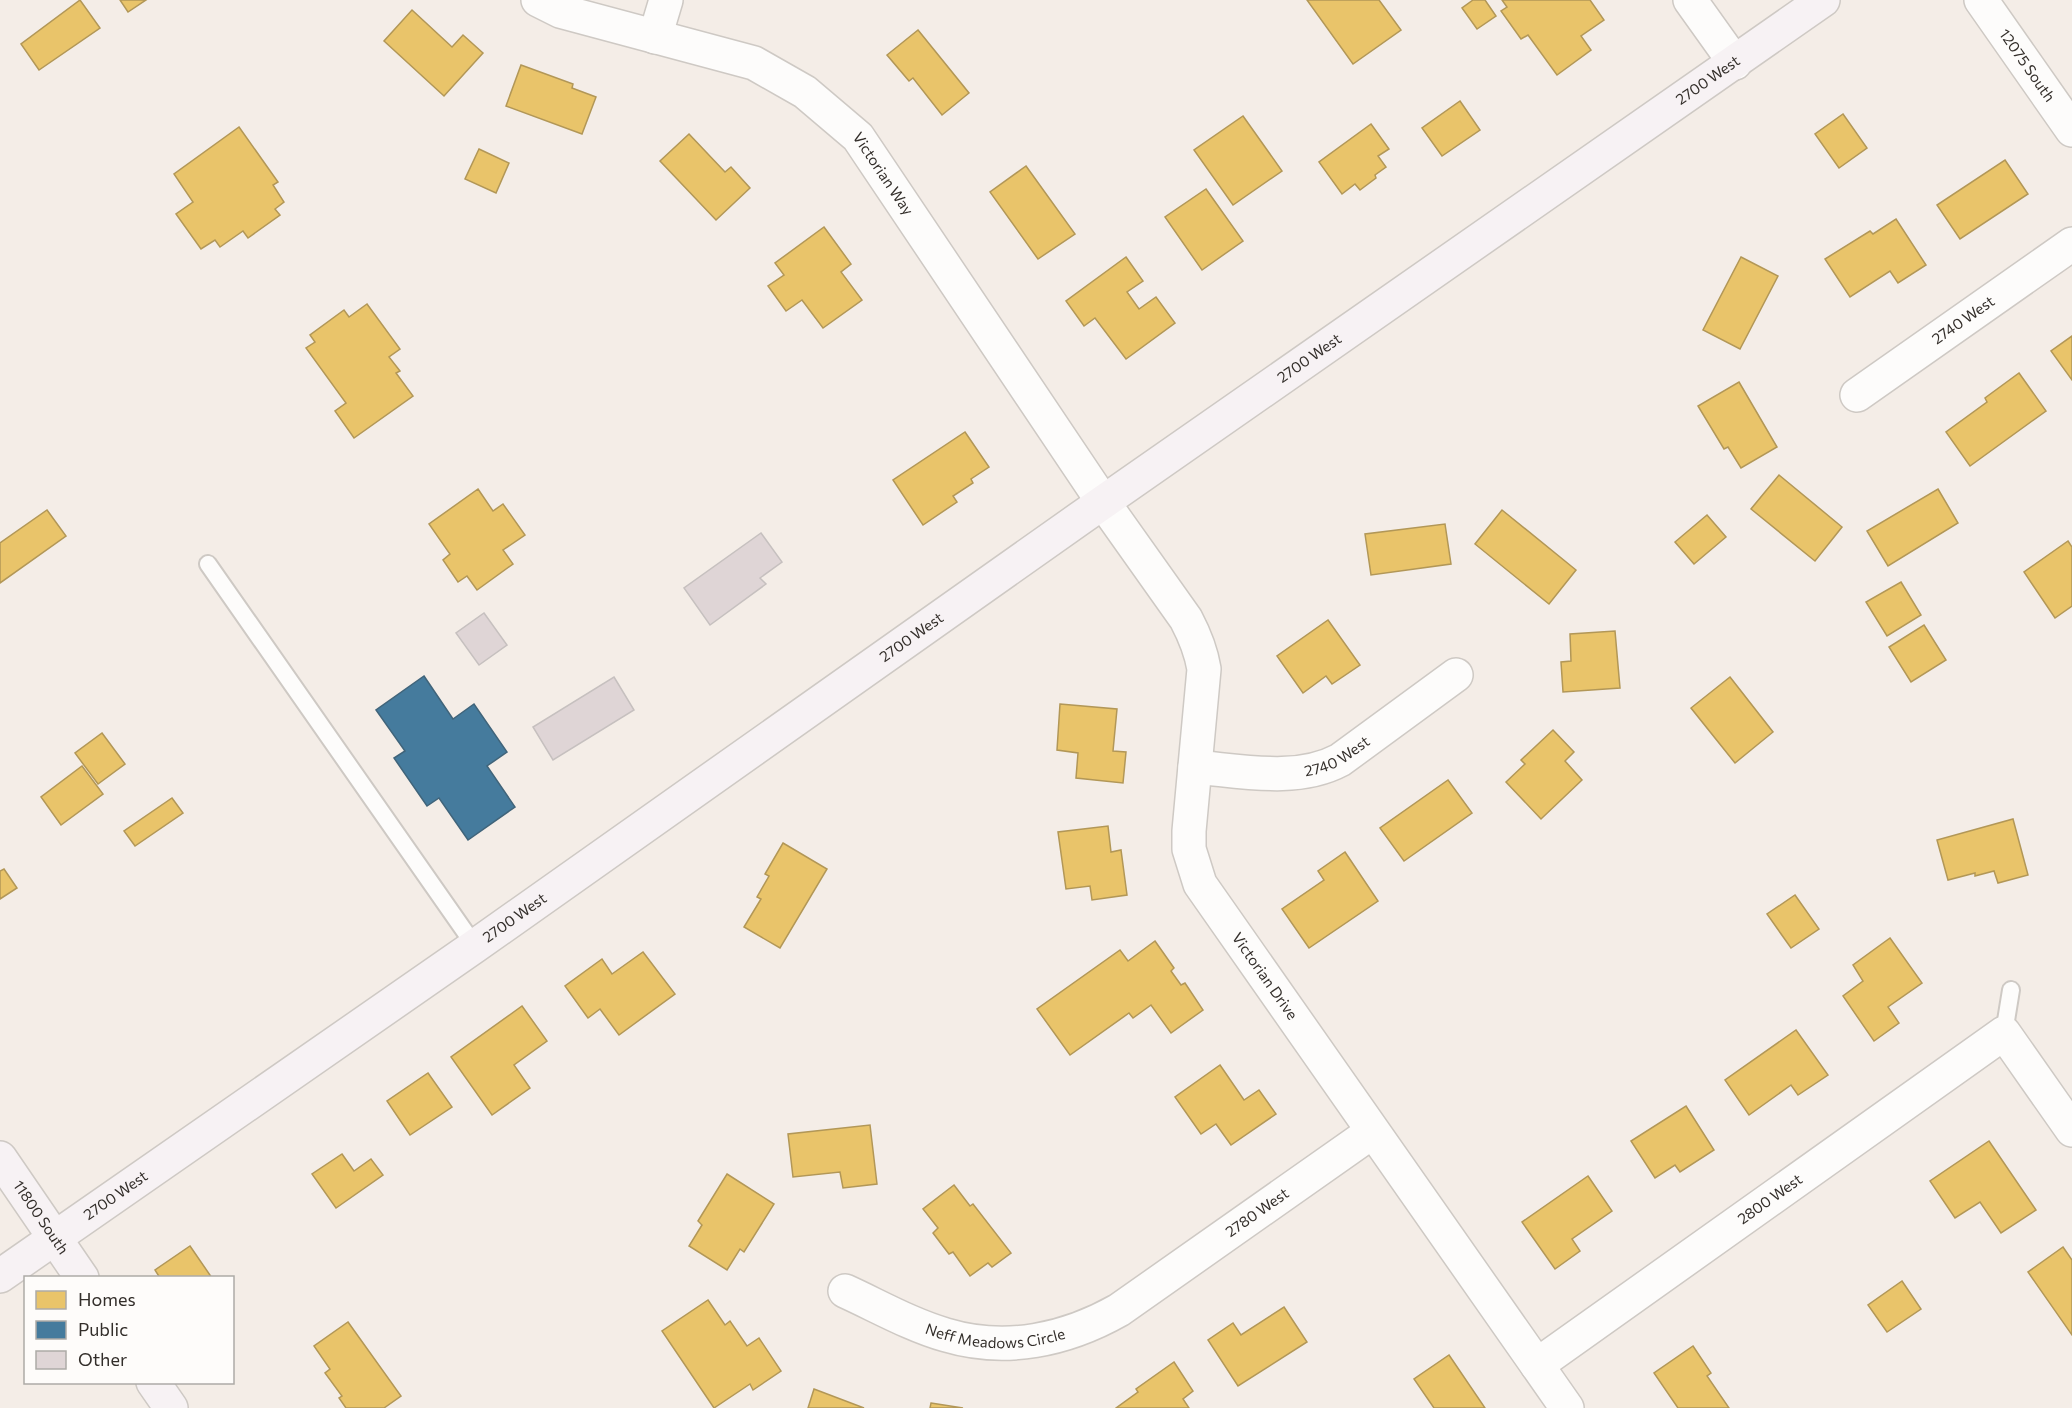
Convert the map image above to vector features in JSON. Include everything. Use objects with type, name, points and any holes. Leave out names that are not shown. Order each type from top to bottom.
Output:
[{"type":"main road","name":"2700 West","points":[[0,1276],[475,946],[1103,502],[1823,0]]},
{"type":"main road","name":"11800 South","points":[[0,1158],[81,1276]]},
{"type":"main road","points":[[154,1384],[171,1408]]},
{"type":"street","name":"Victorian Way","points":[[538,0],[560,11],[754,63],[805,92],[858,137],[1103,502]]},
{"type":"street","points":[[655,37],[666,0]]},
{"type":"street","points":[[1690,0],[1735,63]]},
{"type":"street","name":"12075 South","points":[[1981,0],[2072,130]]},
{"type":"street","name":"2740 West","points":[[1857,395],[2072,244]]},
{"type":"street","name":"Victorian Drive","points":[[1103,502],[1186,619],[1201,652],[1204,669],[1189,831],[1189,849],[1200,884],[1567,1408]]},
{"type":"street","name":"2740 West","points":[[1195,767],[1293,774],[1326,767],[1340,760],[1456,675]]},
{"type":"street","points":[[2004,1033],[2072,1130]]},
{"type":"street","name":"2800 West","points":[[1537,1365],[2004,1033]]},
{"type":"street","name":"2780 West","points":[[1144,1293],[1372,1132]]},
{"type":"street","name":"Neff Meadows Circle","points":[[845,1291],[918,1325],[947,1335],[976,1342],[1006,1344],[1036,1342],[1093,1325],[1144,1293]]},
{"type":"lane","points":[[208,564],[475,946]]},
{"type":"lane","points":[[2004,1033],[2011,990]]},
{"type":"building: Homes","points":[[80,0],[100,28],[39,70],[21,44]]},
{"type":"building: Homes","points":[[120,0],[146,0],[128,12]]},
{"type":"building: Homes","points":[[1307,0],[1379,0],[1401,30],[1353,64]]},
{"type":"building: Homes","points":[[1473,0],[1485,0],[1496,16],[1477,29],[1462,8]]},
{"type":"building: Homes","points":[[1502,0],[1590,0],[1604,20],[1581,36],[1591,50],[1557,75],[1528,35],[1521,39],[1501,11],[1507,7]]},
{"type":"building: Homes","points":[[412,10],[452,47],[463,35],[483,53],[444,96],[384,41]]},
{"type":"building: Homes","points":[[918,30],[969,93],[942,115],[913,78],[909,81],[887,55]]},
{"type":"building: Homes","points":[[521,65],[573,84],[572,88],[596,97],[582,134],[506,106]]},
{"type":"building: Homes","points":[[1460,101],[1480,130],[1442,156],[1422,128]]},
{"type":"building: Homes","points":[[1843,114],[1867,148],[1839,168],[1815,134]]},
{"type":"building: Homes","points":[[1243,116],[1282,171],[1233,205],[1194,150]]},
{"type":"building: Homes","points":[[1371,124],[1389,149],[1378,156],[1386,167],[1360,190],[1355,184],[1342,194],[1319,162]]},
{"type":"building: Homes","points":[[239,127],[278,182],[273,185],[284,202],[275,209],[280,215],[248,238],[243,231],[220,247],[215,240],[201,249],[176,214],[193,202],[174,174]]},
{"type":"building: Homes","points":[[689,134],[725,172],[731,167],[750,188],[716,220],[660,161]]},
{"type":"building: Homes","points":[[479,149],[509,163],[496,193],[465,179]]},
{"type":"building: Homes","points":[[2005,160],[2028,194],[1960,239],[1937,205]]},
{"type":"building: Homes","points":[[1026,166],[1075,234],[1038,259],[990,192]]},
{"type":"building: Homes","points":[[1206,189],[1243,241],[1202,270],[1165,217]]},
{"type":"building: Homes","points":[[1896,219],[1926,265],[1898,283],[1890,271],[1850,297],[1825,259],[1870,231],[1873,234]]},
{"type":"building: Homes","points":[[824,227],[851,264],[841,272],[862,300],[823,328],[802,300],[786,311],[768,286],[784,275],[775,263]]},
{"type":"building: Homes","points":[[1126,257],[1143,281],[1127,292],[1139,309],[1156,297],[1175,323],[1126,359],[1095,318],[1084,326],[1066,301]]},
{"type":"building: Homes","points":[[1741,257],[1778,276],[1740,349],[1703,330]]},
{"type":"building: Homes","points":[[367,304],[400,349],[389,357],[400,371],[396,373],[413,396],[354,438],[335,411],[346,403],[306,348],[315,342],[310,335],[344,310],[349,317]]},
{"type":"building: Homes","points":[[2072,336],[2072,380],[2051,351]]},
{"type":"building: Homes","points":[[2019,373],[2046,411],[1970,466],[1946,432],[1987,402],[1985,398]]},
{"type":"building: Homes","points":[[1739,382],[1777,447],[1741,468],[1728,447],[1724,449],[1698,406]]},
{"type":"building: Homes","points":[[965,432],[989,467],[971,479],[973,483],[953,496],[957,502],[923,525],[893,480]]},
{"type":"building: Homes","points":[[1779,475],[1842,527],[1815,561],[1751,509]]},
{"type":"building: Homes","points":[[478,489],[493,511],[503,504],[525,535],[503,550],[513,564],[477,590],[467,576],[458,582],[443,560],[450,554],[429,524]]},
{"type":"building: Homes","points":[[1938,489],[1958,523],[1888,566],[1867,531]]},
{"type":"building: Homes","points":[[47,510],[66,536],[0,583],[0,543]]},
{"type":"building: Homes","points":[[1502,510],[1576,570],[1549,604],[1475,544]]},
{"type":"building: Homes","points":[[1707,515],[1726,537],[1694,564],[1675,542]]},
{"type":"building: Homes","points":[[1445,524],[1451,564],[1371,575],[1365,534]]},
{"type":"building: Homes","points":[[2068,541],[2072,547],[2072,606],[2055,618],[2024,572]]},
{"type":"building: Homes","points":[[1901,582],[1921,615],[1887,636],[1866,602]]},
{"type":"building: Homes","points":[[1328,620],[1360,665],[1332,684],[1326,676],[1303,693],[1277,656]]},
{"type":"building: Homes","points":[[1924,625],[1946,660],[1911,682],[1889,647]]},
{"type":"building: Homes","points":[[1615,631],[1620,688],[1563,692],[1561,662],[1571,661],[1570,634]]},
{"type":"building: Homes","points":[[1730,677],[1773,732],[1735,763],[1691,708]]},
{"type":"building: Homes","points":[[1060,704],[1117,709],[1113,751],[1126,752],[1123,783],[1076,778],[1078,753],[1057,750]]},
{"type":"building: Homes","points":[[1553,730],[1574,752],[1565,761],[1582,780],[1541,819],[1506,782],[1525,764],[1521,760]]},
{"type":"building: Homes","points":[[102,733],[125,764],[98,784],[75,753]]},
{"type":"building: Homes","points":[[82,766],[103,794],[61,825],[41,797]]},
{"type":"building: Homes","points":[[1448,780],[1472,813],[1404,861],[1380,828]]},
{"type":"building: Homes","points":[[172,798],[183,813],[135,846],[124,831]]},
{"type":"building: Homes","points":[[2013,819],[2028,875],[1998,883],[1994,871],[1948,880],[1937,840]]},
{"type":"building: Homes","points":[[1108,826],[1111,852],[1121,850],[1127,895],[1092,900],[1090,886],[1066,889],[1058,832]]},
{"type":"building: Homes","points":[[783,843],[827,869],[780,948],[744,927],[761,899],[757,897],[769,876],[765,874]]},
{"type":"building: Homes","points":[[1345,852],[1378,901],[1309,948],[1282,909],[1324,880],[1318,871]]},
{"type":"building: Homes","points":[[4,869],[17,888],[0,899],[0,871]]},
{"type":"building: Homes","points":[[1795,895],[1819,929],[1791,948],[1767,914]]},
{"type":"building: Homes","points":[[1890,938],[1922,983],[1888,1007],[1899,1023],[1874,1041],[1843,996],[1863,981],[1853,965]]},
{"type":"building: Homes","points":[[1155,941],[1174,968],[1171,971],[1181,985],[1185,983],[1203,1010],[1171,1033],[1151,1005],[1133,1018],[1129,1013],[1070,1055],[1037,1009],[1120,950],[1128,961]]},
{"type":"building: Homes","points":[[643,952],[675,994],[619,1035],[600,1009],[588,1018],[565,986],[602,959],[612,974]]},
{"type":"building: Homes","points":[[522,1006],[547,1041],[514,1065],[530,1088],[492,1115],[451,1057]]},
{"type":"building: Homes","points":[[1796,1030],[1828,1075],[1798,1095],[1791,1085],[1749,1115],[1725,1080]]},
{"type":"building: Homes","points":[[1220,1065],[1244,1100],[1259,1090],[1276,1114],[1231,1145],[1216,1124],[1201,1134],[1175,1097]]},
{"type":"building: Homes","points":[[428,1073],[452,1107],[410,1135],[387,1101]]},
{"type":"building: Homes","points":[[1686,1106],[1714,1150],[1680,1172],[1675,1165],[1655,1178],[1631,1141]]},
{"type":"building: Homes","points":[[870,1125],[877,1184],[843,1188],[840,1172],[793,1177],[788,1134]]},
{"type":"building: Homes","points":[[1989,1141],[2036,1210],[2001,1233],[1980,1202],[1955,1218],[1930,1181]]},
{"type":"building: Homes","points":[[342,1154],[354,1171],[371,1159],[383,1175],[336,1208],[312,1174]]},
{"type":"building: Homes","points":[[727,1174],[774,1204],[744,1252],[740,1249],[727,1270],[689,1246],[702,1225],[698,1221]]},
{"type":"building: Homes","points":[[1588,1176],[1612,1211],[1572,1239],[1580,1251],[1555,1269],[1522,1222]]},
{"type":"building: Homes","points":[[954,1185],[970,1206],[973,1204],[1011,1253],[992,1267],[988,1263],[970,1276],[953,1252],[949,1254],[933,1233],[938,1228],[923,1209]]},
{"type":"building: Homes","points":[[190,1246],[211,1276],[159,1276],[155,1270]]},
{"type":"building: Homes","points":[[2063,1247],[2072,1260],[2072,1335],[2028,1272]]},
{"type":"building: Homes","points":[[1902,1281],[1921,1309],[1887,1332],[1868,1305]]},
{"type":"building: Homes","points":[[708,1300],[725,1325],[730,1321],[747,1346],[759,1338],[781,1371],[753,1390],[750,1384],[714,1408],[662,1331]]},
{"type":"building: Homes","points":[[1284,1307],[1307,1342],[1238,1386],[1208,1340],[1233,1323],[1241,1335]]},
{"type":"building: Homes","points":[[348,1322],[401,1396],[384,1408],[346,1408],[339,1398],[342,1396],[325,1373],[330,1369],[314,1346]]},
{"type":"building: Homes","points":[[1693,1346],[1711,1373],[1707,1376],[1729,1408],[1678,1408],[1654,1373]]},
{"type":"building: Homes","points":[[1449,1355],[1485,1408],[1434,1408],[1414,1379]]},
{"type":"building: Homes","points":[[1174,1362],[1193,1391],[1183,1399],[1189,1408],[1116,1408],[1138,1392],[1136,1389]]},
{"type":"building: Homes","points":[[814,1389],[864,1408],[808,1408]]},
{"type":"building: Homes","points":[[931,1403],[963,1408],[930,1408]]},
{"type":"building: Public","points":[[424,676],[453,719],[474,704],[507,752],[487,766],[515,807],[468,840],[439,798],[427,806],[394,758],[405,751],[376,710]]},
{"type":"building: Other","points":[[761,533],[782,562],[760,578],[766,584],[710,625],[684,588]]},
{"type":"building: Other","points":[[484,613],[507,645],[479,665],[456,633]]},
{"type":"building: Other","points":[[614,677],[634,710],[553,760],[533,727]]}]
